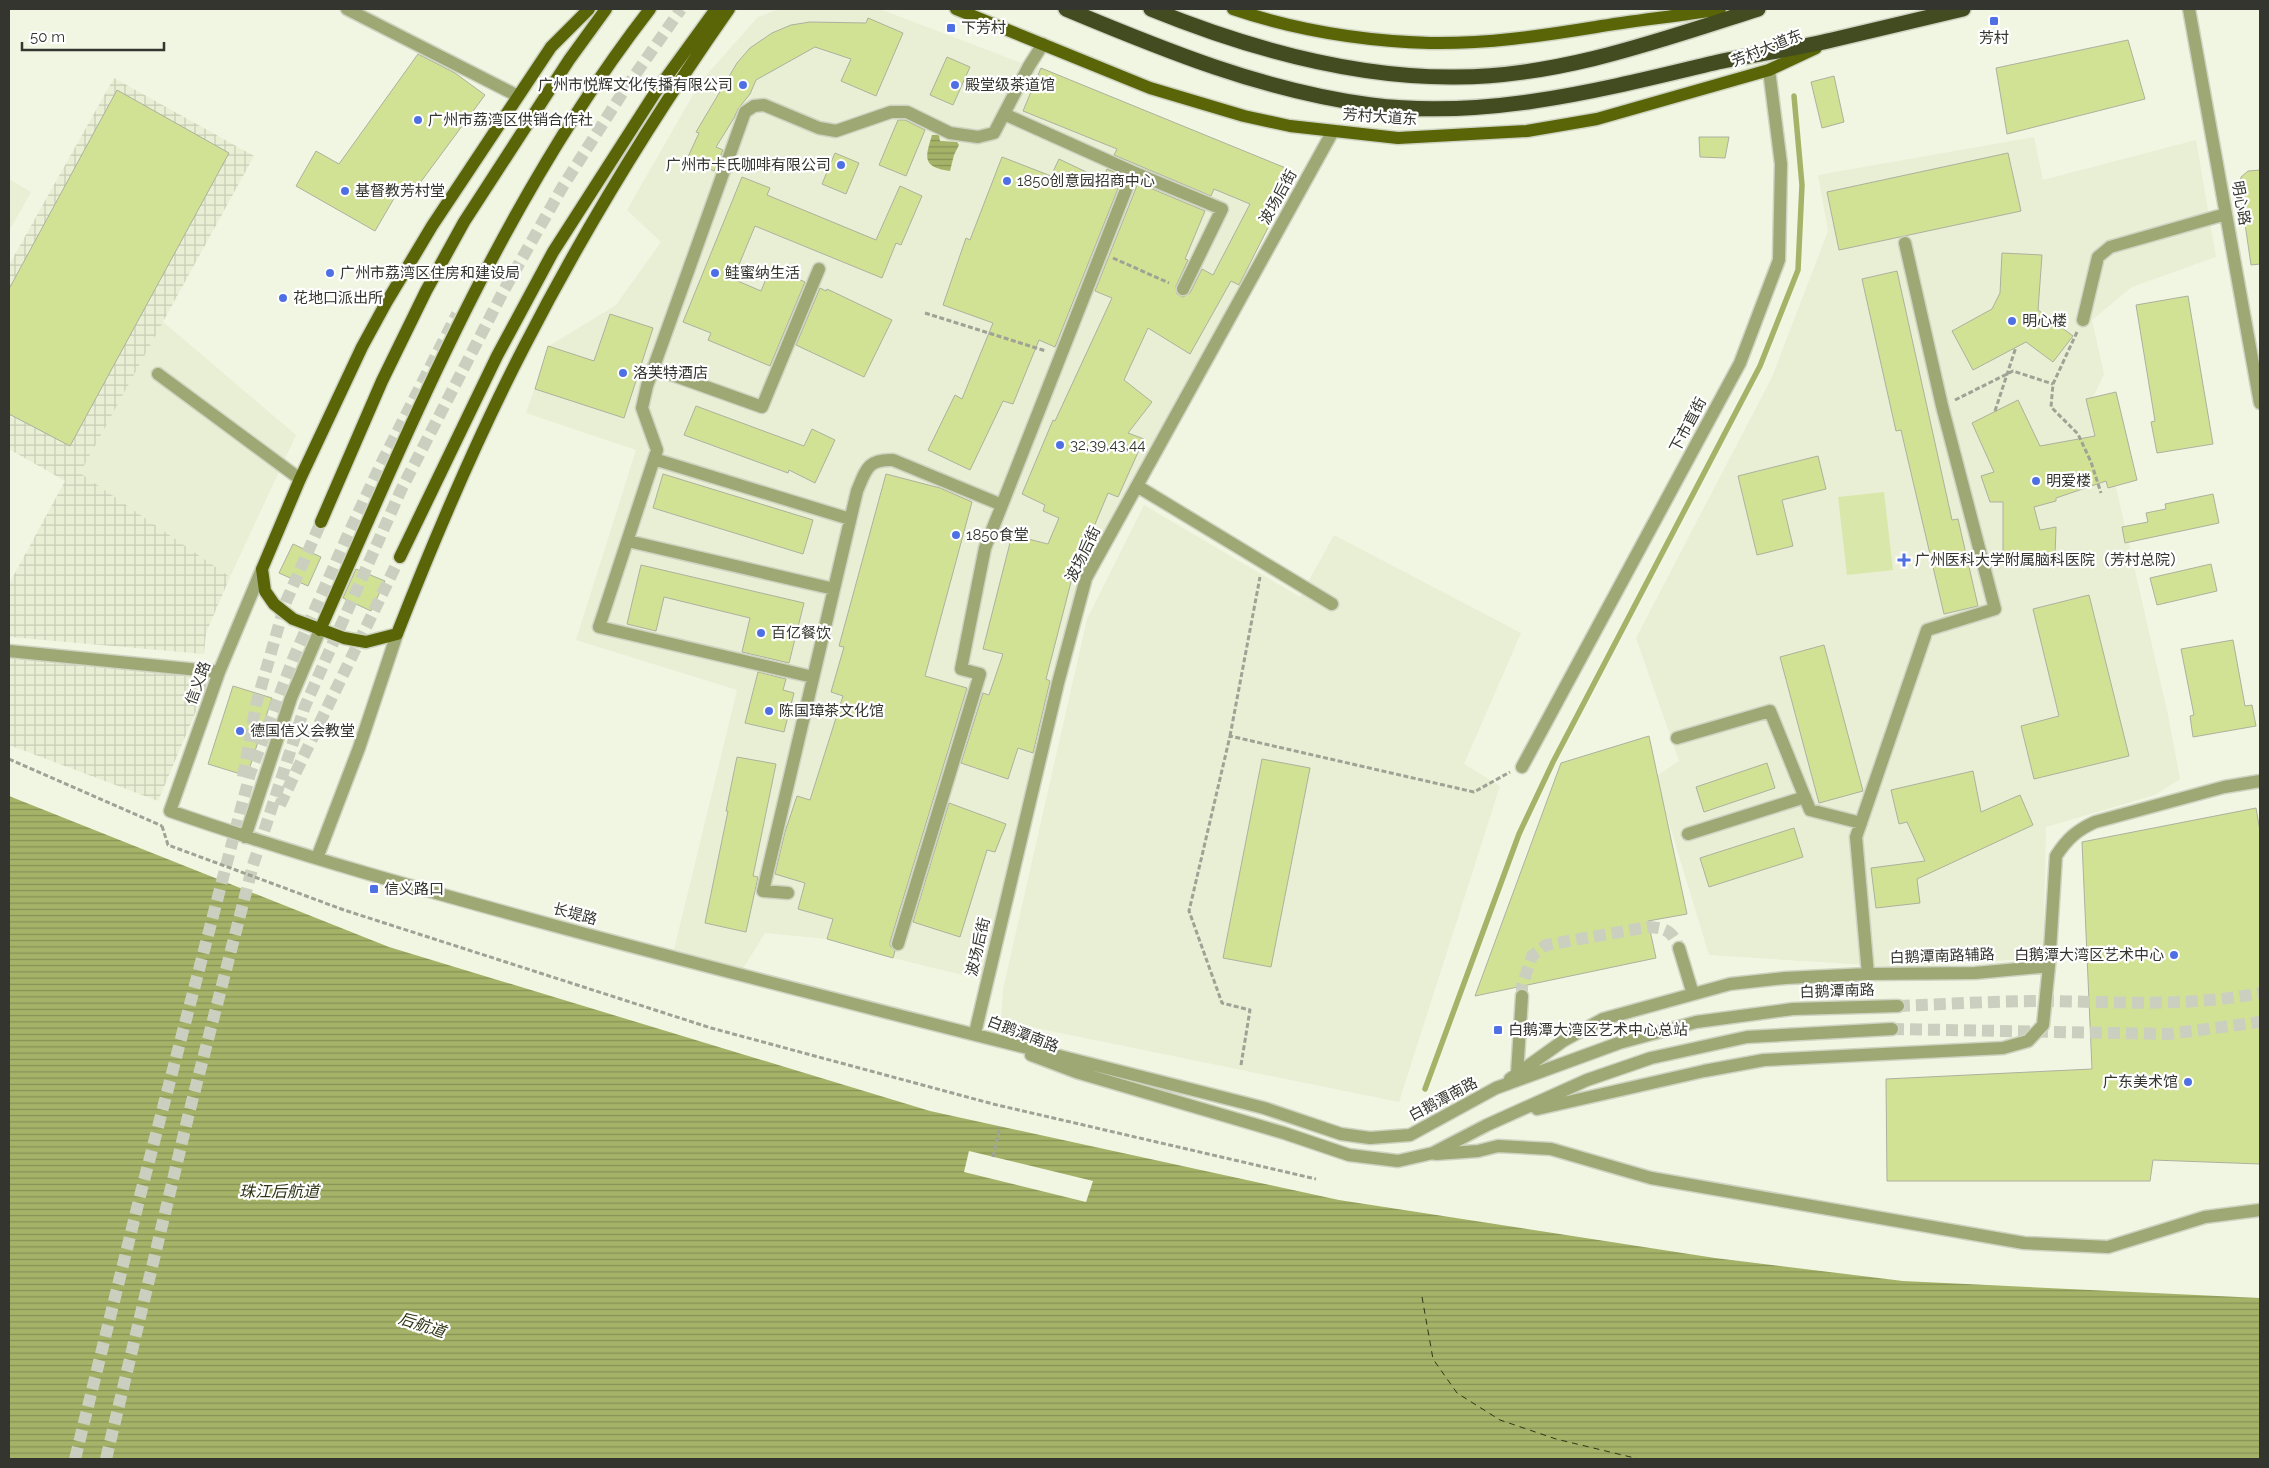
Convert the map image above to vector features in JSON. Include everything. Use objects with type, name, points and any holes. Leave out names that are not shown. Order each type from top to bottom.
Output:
[{"type":"highway","name":"芳村大道东","points":[[1066,9],[1201,63],[1290,88],[1371,105],[1469,108],[1527,102],[1594,91],[1721,62],[1831,41]]},
{"type":"highway","points":[[1151,9],[1203,30],[1274,52],[1372,71],[1456,77],[1504,74],[1608,55],[1758,9]]},
{"type":"highway","points":[[1831,41],[1963,9]]},
{"type":"main road","points":[[589,9],[551,47],[518,96],[432,226],[362,347],[300,479],[262,569],[265,591],[274,604],[292,619],[344,638],[366,642],[397,634],[458,490],[523,348],[601,209],[667,102],[729,9]]},
{"type":"main road","points":[[321,522],[382,381],[426,291],[464,222],[570,60],[606,9]]},
{"type":"main road","points":[[320,630],[438,363],[468,303],[570,120],[650,9]]},
{"type":"main road","points":[[400,557],[498,356],[553,252],[656,93],[716,9]]},
{"type":"main road","name":"芳村大道东","points":[[956,9],[1150,88],[1235,114],[1290,126],[1398,138],[1487,134],[1566,126],[1644,107],[1769,70],[1831,41]]},
{"type":"main road","points":[[1233,9],[1294,26],[1338,34],[1431,43],[1508,40],[1545,36],[1720,9]]},
{"type":"street","points":[[347,9],[518,96]]},
{"type":"street","name":"明心路","points":[[2189,9],[2260,403]]},
{"type":"street","points":[[813,677],[599,627],[657,450],[642,408],[653,368],[745,112],[754,106],[764,105],[819,128],[836,131],[891,112],[907,112],[950,133],[978,137],[994,133],[1043,44]]},
{"type":"street","name":"下市直街","points":[[1523,766],[1740,363],[1779,260],[1782,164],[1769,70]]},
{"type":"street","points":[[1004,114],[1133,172],[1222,209],[1183,289]]},
{"type":"street","name":"波场后街","points":[[975,1034],[1055,693],[1086,578],[1333,131]]},
{"type":"street","points":[[898,944],[980,674],[961,669],[985,548],[1133,172]]},
{"type":"street","points":[[2084,320],[2098,257],[2110,247],[2226,214]]},
{"type":"street","points":[[1868,974],[1856,837],[1927,630],[1996,609],[1942,406],[1905,243]]},
{"type":"street","points":[[653,368],[762,406],[819,269]]},
{"type":"street","points":[[158,374],[300,479]]},
{"type":"street","points":[[654,459],[850,519]]},
{"type":"street","points":[[788,893],[763,891],[850,519],[857,492],[868,466],[880,459],[894,460],[1002,505]]},
{"type":"street","points":[[1137,486],[1332,604]]},
{"type":"street","points":[[628,541],[834,589]]},
{"type":"street","name":"信义路","points":[[170,811],[219,672],[262,569]]},
{"type":"street","points":[[245,837],[292,698],[320,630]]},
{"type":"street","points":[[317,858],[359,748],[397,634]]},
{"type":"street","points":[[9,651],[219,672]]},
{"type":"street","points":[[1677,738],[1770,711],[1810,810],[1861,823]]},
{"type":"street","points":[[1510,1115],[1704,1071],[1764,1060],[2003,1048],[2028,1041],[2042,1025],[2049,966],[2056,856],[2064,842],[2077,830],[2095,822],[2224,787],[2260,781]]},
{"type":"street","points":[[1688,834],[1805,797]]},
{"type":"street","name":"长堤路","points":[[170,811],[245,837],[436,894],[698,965],[975,1034]]},
{"type":"street","points":[[1679,948],[1694,994]]},
{"type":"street","name":"白鹅潭南路辅路","points":[[1496,1088],[1563,1041],[1603,1019],[1730,984],[1785,978],[1868,974],[1975,973],[2049,966]]},
{"type":"street","points":[[1517,1074],[1522,996]]},
{"type":"street","name":"白鹅潭南路","points":[[975,1034],[1264,1108],[1341,1134],[1370,1138],[1410,1135],[1496,1088],[1619,1042],[1696,1022],[1793,1009],[1898,1006]]},
{"type":"street","name":"白鹅潭南路","points":[[975,1034],[1076,1072],[1284,1133],[1349,1155],[1398,1161],[1424,1155],[1588,1080],[1651,1058],[1748,1037],[1892,1029]]},
{"type":"street","points":[[1424,1155],[1478,1152],[1498,1146],[1551,1149],[1651,1178],[2024,1243],[2108,1247],[2205,1217],[2260,1210]]},
{"type":"path","points":[[1101,253],[1183,289]]},
{"type":"path","points":[[925,313],[1061,356]]},
{"type":"path","points":[[2084,320],[2053,384],[2051,407],[2078,434],[2091,462],[2101,492]]},
{"type":"path","points":[[1995,412],[2016,347]]},
{"type":"path","points":[[1942,406],[2013,372],[2053,384]]},
{"type":"path","points":[[1241,1065],[1250,1010],[1222,1003],[1189,911],[1230,736],[1262,563]]},
{"type":"path","points":[[1230,736],[1474,792],[1523,766]]},
{"type":"path","points":[[9,759],[162,826]]},
{"type":"path","points":[[170,811],[162,826],[168,845],[344,910],[711,1028],[993,1104],[1316,1179]]},
{"type":"path","points":[[993,1156],[1000,1127]]},
{"type":"shaded area","points":[[779,9],[880,9],[1029,66],[1041,68],[1293,171],[1275,214],[1239,285],[1086,578],[987,981],[893,958],[827,939],[765,933],[739,975],[672,958],[737,690],[576,640],[636,450],[526,413],[549,346],[616,305],[661,242],[627,210],[701,81],[758,17]]},
{"type":"shaded area","points":[[114,78],[254,156],[80,473],[230,577],[206,633],[204,654],[9,637],[9,584],[65,481],[9,449],[9,265]]},
{"type":"shaded area","name":"广州医科大学附属脑科医院（芳村总院）","points":[[2034,137],[2043,180],[2196,140],[2216,257],[2132,287],[2092,320],[2104,374],[2088,408],[2115,483],[2168,715],[2180,779],[2155,795],[2046,827],[2043,958],[1898,967],[1709,955],[1655,777],[1679,761],[1636,638],[1772,377],[1828,231],[1818,175]]},
{"type":"shaded area","points":[[9,179],[31,192],[9,231]]},
{"type":"shaded area","points":[[162,321],[296,435],[230,577],[79,473]]},
{"type":"shaded area","points":[[1884,492],[1893,570],[1847,575],[1838,497]]},
{"type":"shaded area","points":[[1144,505],[1300,597],[1334,535],[1521,633],[1464,764],[1500,786],[1399,1102],[1001,1021],[1003,989],[1087,619]]},
{"type":"shaded area","points":[[9,655],[210,678],[158,801],[9,745]]},
{"type":"water","points":[[932,135],[939,135],[940,141],[957,142],[959,145],[950,171],[934,167],[928,160],[927,155]]},
{"type":"water","name":"珠江后航道","points":[[9,796],[389,947],[930,1111],[1339,1200],[1715,1258],[1903,1281],[2260,1298],[2260,1459],[9,1459]]},
{"type":"pier","points":[[969,1151],[1093,1181],[1086,1202],[964,1172]]},
{"type":"building","points":[[868,18],[903,33],[876,96],[841,81],[851,59],[815,47],[756,80],[750,94],[738,109],[716,147],[723,150],[714,171],[687,159],[699,133],[696,132],[737,63],[750,48],[772,33],[791,25],[810,22],[866,23]]},
{"type":"building","points":[[2128,40],[2145,99],[2007,134],[1996,68]]},
{"type":"building","name":"广州市荔湾区供销合作社","points":[[418,54],[455,73],[485,95],[414,191],[403,183],[375,231],[296,186],[316,151],[339,164]]},
{"type":"building","points":[[947,57],[970,67],[953,105],[930,95]]},
{"type":"building","points":[[1041,68],[1293,171],[1275,214],[1239,285],[1231,281],[1190,354],[1148,328],[1124,380],[1152,402],[1128,433],[1144,439],[1118,497],[1108,493],[1083,553],[1079,551],[1046,679],[1050,681],[1033,753],[1018,748],[1008,779],[961,763],[983,693],[989,695],[1003,654],[983,649],[1012,535],[1048,544],[1059,518],[1043,511],[1045,505],[1022,494],[1053,420],[1055,421],[1112,298],[1095,291],[1138,183],[1205,211],[1185,259],[1188,260],[1176,286],[1177,294],[1183,297],[1190,293],[1202,269],[1213,275],[1250,204],[1214,189],[1211,196],[1114,155],[1117,149],[1023,111]]},
{"type":"building","points":[[1834,76],[1844,122],[1822,128],[1811,82]]},
{"type":"building","points":[[117,90],[229,153],[70,446],[9,414],[9,289]]},
{"type":"building","points":[[898,120],[905,120],[925,130],[906,176],[879,165]]},
{"type":"building","points":[[1699,137],[1729,137],[1725,158],[1700,157]]},
{"type":"building","points":[[835,153],[859,163],[846,194],[822,184]]},
{"type":"building","points":[[2008,153],[2021,211],[1839,250],[1827,192]]},
{"type":"building","points":[[1002,157],[1051,176],[1059,159],[1103,180],[1107,169],[1123,176],[1055,347],[1039,340],[1013,404],[1003,401],[970,470],[928,450],[955,395],[962,399],[993,323],[943,305],[966,238],[970,240]]},
{"type":"building","points":[[2260,170],[2260,264],[2251,265],[2240,189],[2241,177],[2248,171]]},
{"type":"building","points":[[742,177],[770,188],[767,195],[876,240],[900,186],[922,196],[901,245],[896,243],[882,278],[755,226],[733,279],[761,291],[771,267],[805,282],[770,366],[708,340],[711,333],[683,322]]},
{"type":"building","name":"明心楼","points":[[2002,253],[2042,255],[2038,310],[2073,336],[2053,362],[2026,342],[1973,370],[1952,331],[1992,309],[2000,293]]},
{"type":"building","points":[[1897,271],[1952,520],[1958,519],[1978,606],[1944,614],[1901,430],[1896,431],[1862,279]]},
{"type":"building","points":[[820,288],[826,291],[827,289],[892,320],[864,377],[796,345]]},
{"type":"building","points":[[2188,296],[2213,444],[2157,453],[2151,422],[2155,421],[2136,305]]},
{"type":"building","points":[[610,314],[653,328],[624,418],[535,389],[548,346],[594,361]]},
{"type":"building","name":"明爱楼","points":[[2116,392],[2137,480],[2108,488],[2106,481],[2056,498],[2056,501],[2034,507],[2040,530],[2056,527],[2055,557],[2003,558],[2003,502],[1990,502],[1981,476],[1994,472],[1972,423],[2018,400],[2040,446],[2095,436],[2086,399]]},
{"type":"building","points":[[696,406],[804,446],[812,429],[835,440],[815,483],[789,470],[788,473],[684,435]]},
{"type":"building","points":[[1818,456],[1826,489],[1782,500],[1793,546],[1757,555],[1738,476]]},
{"type":"building","points":[[663,474],[813,520],[803,554],[653,508]]},
{"type":"building","points":[[886,474],[940,488],[972,502],[925,676],[967,688],[890,942],[890,946],[895,951],[893,958],[827,939],[833,919],[798,909],[805,883],[775,874],[785,832],[797,796],[810,800],[843,696],[831,692],[844,647],[839,646]]},
{"type":"building","points":[[2213,494],[2219,523],[2125,543],[2122,527],[2148,522],[2146,513],[2166,509],[2165,504]]},
{"type":"building","points":[[293,544],[321,557],[308,586],[279,573]]},
{"type":"building","points":[[2211,564],[2217,591],[2157,605],[2150,578]]},
{"type":"building","points":[[641,565],[804,603],[789,663],[742,652],[750,618],[664,597],[656,631],[627,624]]},
{"type":"building","points":[[356,569],[385,581],[371,611],[343,598]]},
{"type":"building","points":[[2089,595],[2129,756],[2034,779],[2021,726],[2059,716],[2033,609]]},
{"type":"building","points":[[2233,640],[2245,706],[2252,705],[2256,726],[2193,737],[2190,716],[2194,715],[2181,649]]},
{"type":"building","points":[[1824,645],[1863,791],[1819,803],[1780,657]]},
{"type":"building","points":[[758,672],[786,679],[783,690],[794,693],[784,732],[745,723]]},
{"type":"building","name":"德国信义会教堂","points":[[233,686],[272,698],[247,776],[208,764]]},
{"type":"building","points":[[1649,736],[1687,914],[1648,921],[1656,958],[1475,996],[1561,763]]},
{"type":"building","points":[[737,757],[776,764],[753,876],[758,877],[746,932],[705,923]]},
{"type":"building","points":[[1262,759],[1310,768],[1271,967],[1223,958]]},
{"type":"building","points":[[1767,763],[1775,788],[1704,812],[1696,787]]},
{"type":"building","points":[[1973,771],[1981,812],[2020,795],[2033,825],[1917,879],[1920,903],[1876,908],[1871,868],[1925,861],[1907,822],[1899,824],[1891,790]]},
{"type":"building","points":[[949,803],[1006,824],[995,852],[987,850],[960,937],[913,922]]},
{"type":"building","name":"白鹅潭大湾区艺术中心","points":[[2256,808],[2260,831],[2260,1164],[2153,1160],[2150,1181],[1887,1181],[1886,1079],[2092,1069],[2082,842]]},
{"type":"building","points":[[1794,828],[1803,857],[1709,887],[1700,858]]},
{"type":"waterway","points":[[1425,1089],[1519,834],[1553,762],[1760,366],[1798,270],[1802,185],[1794,96]]},
{"type":"ferry route","points":[[1422,1297],[1433,1359],[1457,1393],[1500,1420],[1556,1439],[1639,1459]]},
{"type":"tunnel","points":[[106,1459],[188,1117],[253,865],[305,706],[401,490],[503,292],[563,186],[623,92],[681,9]]},
{"type":"tunnel","points":[[75,1459],[141,1192],[250,774],[293,659],[346,539],[380,466],[457,314]]},
{"type":"tunnel","points":[[243,777],[256,705],[285,604],[321,522]]},
{"type":"tunnel","points":[[280,805],[400,557]]},
{"type":"tunnel","points":[[1522,996],[1522,986],[1532,956],[1546,945],[1648,927],[1668,931],[1679,948]]},
{"type":"tunnel","points":[[1898,1006],[2028,1001],[2181,1002],[2260,993]]},
{"type":"tunnel","points":[[1892,1029],[2169,1034],[2260,1022]]},
{"type":"place","name":"芳村","points":[[1994,21]]},
{"type":"place","name":"下芳村","points":[[951,28]]},
{"type":"place","name":"广州市悦辉文化传播有限公司","points":[[743,85]]},
{"type":"place","name":"殿堂级茶道馆","points":[[955,85]]},
{"type":"place","name":"广州市荔湾区供销合作社","points":[[418,120]]},
{"type":"place","name":"广州市卡氏咖啡有限公司","points":[[841,165]]},
{"type":"place","name":"1850创意园招商中心","points":[[1007,181]]},
{"type":"place","name":"基督教芳村堂","points":[[345,191]]},
{"type":"place","name":"广州市荔湾区住房和建设局","points":[[330,273]]},
{"type":"place","name":"鲑蜜纳生活","points":[[715,273]]},
{"type":"place","name":"花地口派出所","points":[[283,298]]},
{"type":"place","name":"明心楼","points":[[2012,321]]},
{"type":"place","name":"洛芙特酒店","points":[[623,373]]},
{"type":"place","name":"32,39,43,44","points":[[1060,445]]},
{"type":"place","name":"明爱楼","points":[[2036,481]]},
{"type":"place","name":"1850食堂","points":[[956,535]]},
{"type":"place","name":"广州医科大学附属脑科医院（芳村总院）","points":[[1904,560]]},
{"type":"place","name":"百亿餐饮","points":[[761,633]]},
{"type":"place","name":"陈国璋茶文化馆","points":[[769,711]]},
{"type":"place","name":"德国信义会教堂","points":[[240,731]]},
{"type":"place","name":"信义路口","points":[[374,889]]},
{"type":"place","name":"白鹅潭大湾区艺术中心","points":[[2174,955]]},
{"type":"place","name":"白鹅潭大湾区艺术中心总站","points":[[1498,1030]]},
{"type":"place","name":"广东美术馆","points":[[2188,1082]]},
{"type":"water label","name":"后航道","points":[[422,1325]]}]
